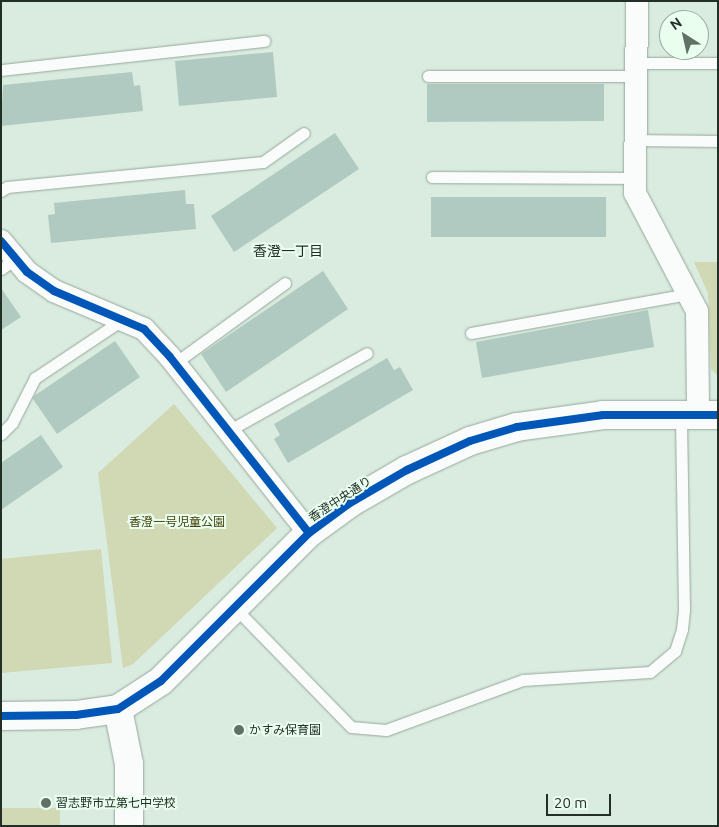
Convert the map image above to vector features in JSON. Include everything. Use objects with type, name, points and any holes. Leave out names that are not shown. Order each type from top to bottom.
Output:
[{"type":"street","points":[[638,1],[635,193],[697,311],[699,415]]},
{"type":"street","points":[[1,241],[9,264],[28,272],[54,291],[144,330],[175,363],[308,533]]},
{"type":"street","name":"香澄中央通り","points":[[1,716],[76,715],[118,709],[161,681],[236,608],[308,533],[350,503],[407,470],[470,441],[517,427],[603,415],[699,415]]},
{"type":"street","points":[[118,709],[130,764],[129,826]]},
{"type":"lane","points":[[1,70],[264,41]]},
{"type":"lane","points":[[428,76],[637,69],[718,63]]},
{"type":"lane","points":[[1,191],[7,188],[263,162],[304,133]]},
{"type":"lane","points":[[636,140],[718,141]]},
{"type":"lane","points":[[432,177],[636,178]]},
{"type":"lane","points":[[175,363],[286,284]]},
{"type":"lane","points":[[471,333],[688,294]]},
{"type":"lane","points":[[1,434],[12,423],[35,378],[122,320]]},
{"type":"lane","points":[[228,431],[367,353]]},
{"type":"lane","points":[[236,608],[351,727],[386,730],[523,680],[650,672],[676,651],[682,629],[699,415]]},
{"type":"green space","points":[[694,262],[718,262],[718,376],[711,369],[708,293]]},
{"type":"green space","name":"香澄一号児童公園","points":[[174,404],[277,528],[133,664],[123,668],[98,473]]},
{"type":"green space","points":[[101,549],[112,663],[1,673],[1,559]]},
{"type":"green space","points":[[1,808],[60,808],[60,826],[1,826]]},
{"type":"building","points":[[273,52],[277,97],[179,106],[175,61]]},
{"type":"building","points":[[132,72],[134,86],[140,85],[143,111],[1,126],[3,85]]},
{"type":"building","points":[[427,84],[604,84],[604,121],[427,122]]},
{"type":"building","points":[[335,133],[359,169],[234,252],[211,216]]},
{"type":"building","points":[[185,190],[186,204],[194,204],[196,229],[51,243],[48,215],[55,214],[54,203]]},
{"type":"building","points":[[431,197],[606,197],[606,237],[431,237]]},
{"type":"building","points":[[323,271],[348,309],[226,392],[201,354]]},
{"type":"building","points":[[1,288],[21,317],[1,330]]},
{"type":"building","points":[[648,310],[654,347],[482,378],[476,342]]},
{"type":"building","points":[[115,341],[140,377],[57,434],[33,399],[34,396]]},
{"type":"building","points":[[387,358],[394,370],[400,367],[413,390],[288,463],[274,439],[280,435],[274,424]]},
{"type":"building","points":[[41,435],[63,467],[1,510],[1,463]]},
{"type":"cycle path","points":[[1,241],[27,272],[54,291],[144,329],[170,357],[309,533]]},
{"type":"cycle path","points":[[1,716],[76,715],[118,709],[161,681],[309,533],[350,503],[407,470],[470,441],[517,427],[603,415],[718,415]]},
{"type":"place","name":"かすみ保育園","points":[[239,730]]},
{"type":"place","name":"習志野市立第七中学校","points":[[46,803]]},
{"type":"district","name":"香澄一丁目","points":[[288,251]]}]
